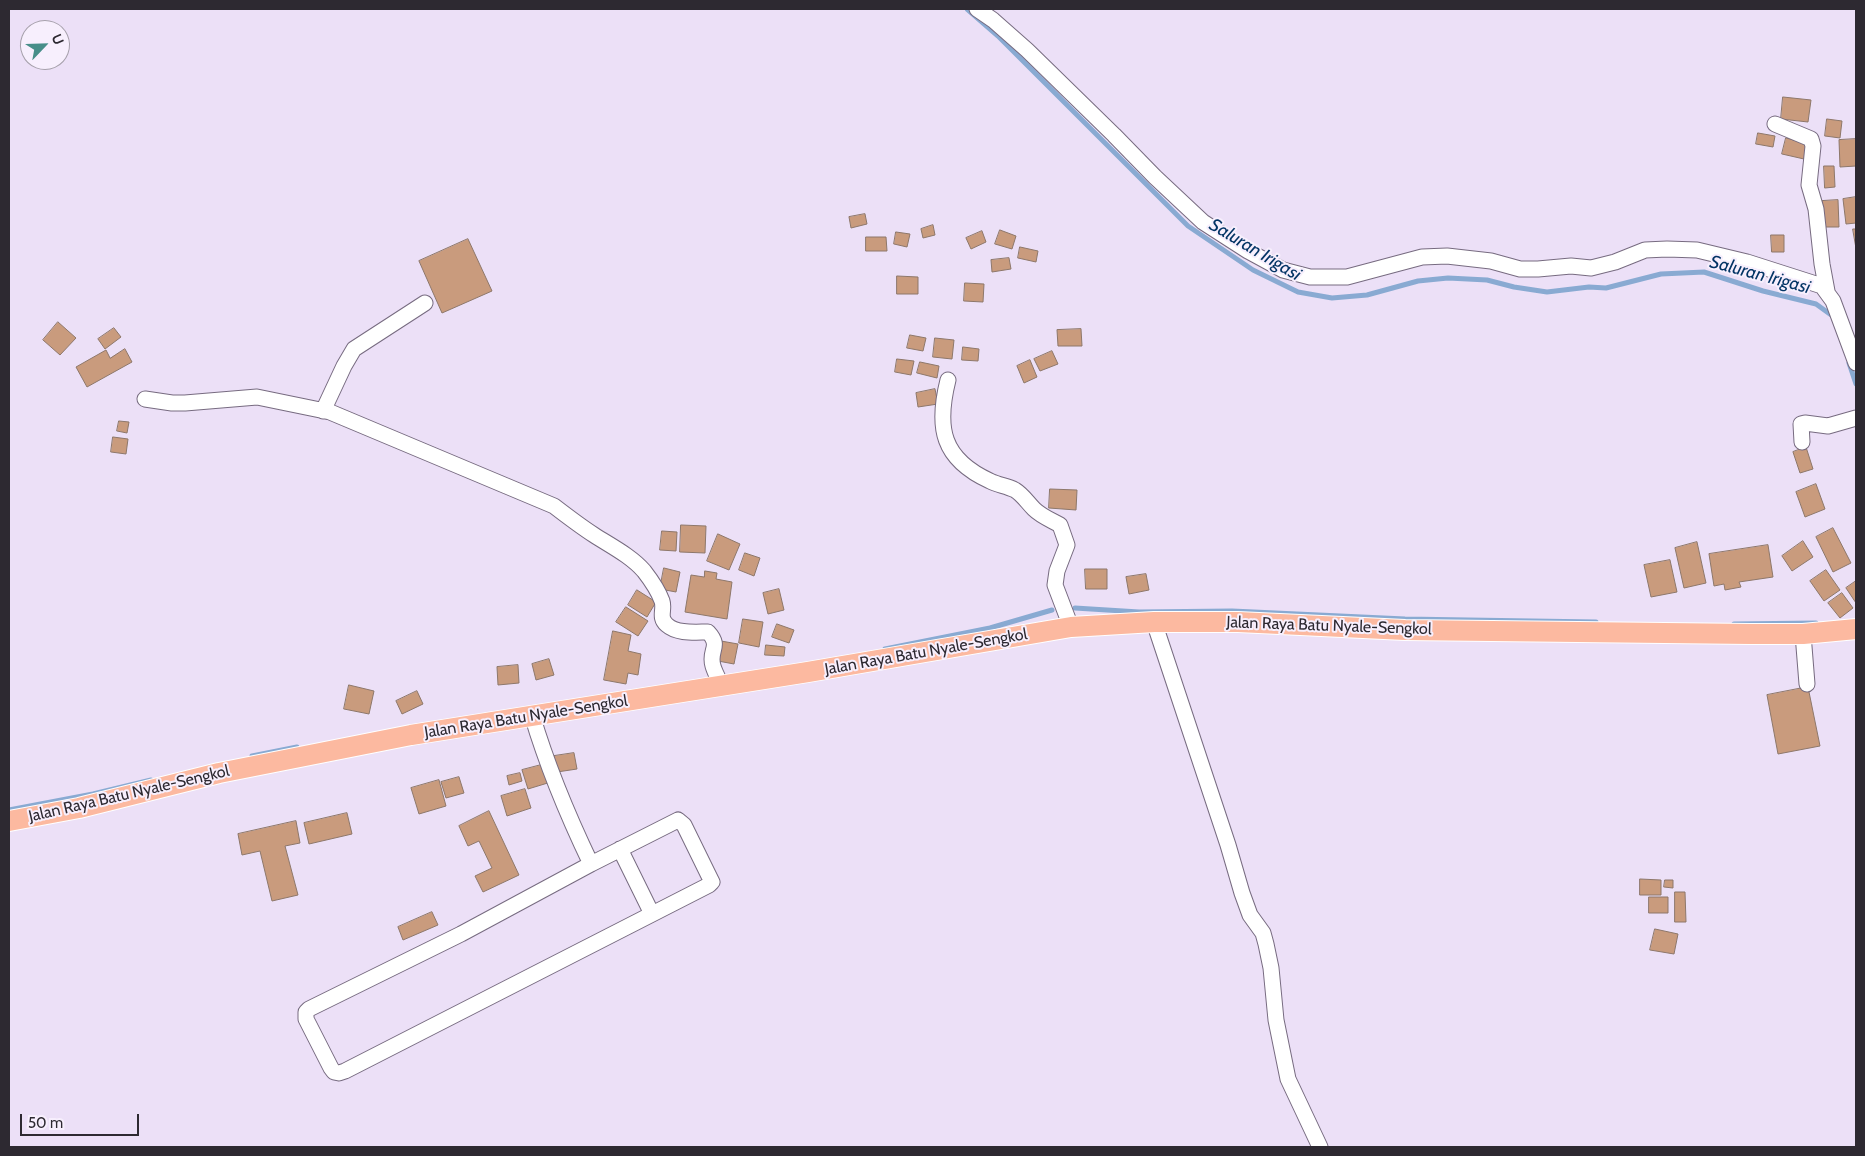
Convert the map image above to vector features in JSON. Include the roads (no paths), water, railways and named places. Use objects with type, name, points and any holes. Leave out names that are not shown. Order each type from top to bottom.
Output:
[{"type":"main road","name":"Jalan Raya Batu Nyale-Sengkol","points":[[9,821],[79,808],[228,772],[410,735],[721,686],[1071,627],[1154,622],[1238,622],[1406,630],[1803,634],[1856,629]]},
{"type":"street","points":[[977,9],[993,20],[1027,50],[1114,134],[1154,177],[1203,222],[1261,258],[1297,275],[1310,278],[1347,277],[1412,259],[1433,256],[1491,260],[1520,269],[1530,270],[1571,266],[1591,268],[1610,264],[1645,250],[1697,250],[1747,262],[1822,286],[1833,301],[1856,363]]},
{"type":"street","points":[[1775,124],[1811,139],[1809,185],[1816,209],[1827,292]]},
{"type":"street","points":[[323,411],[354,349],[425,303]]},
{"type":"street","points":[[948,380],[942,414],[944,432],[948,446],[958,462],[990,481],[1013,489],[1044,517],[1060,525],[1067,545],[1057,571],[1056,586],[1071,627]]},
{"type":"street","points":[[146,399],[185,404],[257,397],[323,411],[554,506],[643,570],[659,593],[663,603],[661,616],[669,627],[679,631],[708,632],[716,645],[712,655],[712,665],[721,686]]},
{"type":"street","points":[[1802,442],[1801,424],[1828,426],[1856,418]]},
{"type":"street","points":[[1154,622],[1228,845],[1242,893],[1250,915],[1263,933],[1271,968],[1276,1020],[1288,1080],[1320,1147]]},
{"type":"street","points":[[1803,634],[1807,684]]},
{"type":"street","points":[[532,715],[547,763],[567,814],[591,864]]},
{"type":"street","points":[[678,820],[682,821],[712,882],[345,1070],[339,1073],[334,1072],[306,1019],[306,1012],[309,1009],[468,930],[620,849],[678,820]]},
{"type":"street","points":[[620,849],[652,914]]},
{"type":"waterway","name":"Saluran Irigasi","points":[[967,9],[998,36],[1188,226],[1253,270],[1298,292],[1332,298],[1367,295],[1418,281],[1448,278],[1487,280],[1514,287],[1547,292],[1589,287],[1606,288],[1661,274],[1704,272],[1763,291],[1816,304],[1834,317]]},
{"type":"waterway","name":"Saluran Irigasi","points":[[1849,363],[1856,384]]},
{"type":"waterway","points":[[1075,608],[1139,612],[1232,611],[1405,619],[1596,622]]},
{"type":"waterway","points":[[885,649],[990,628],[1052,610]]},
{"type":"waterway","points":[[1734,624],[1816,623]]},
{"type":"waterway","points":[[252,756],[297,747]]},
{"type":"waterway","points":[[9,810],[93,794],[151,780]]}]
